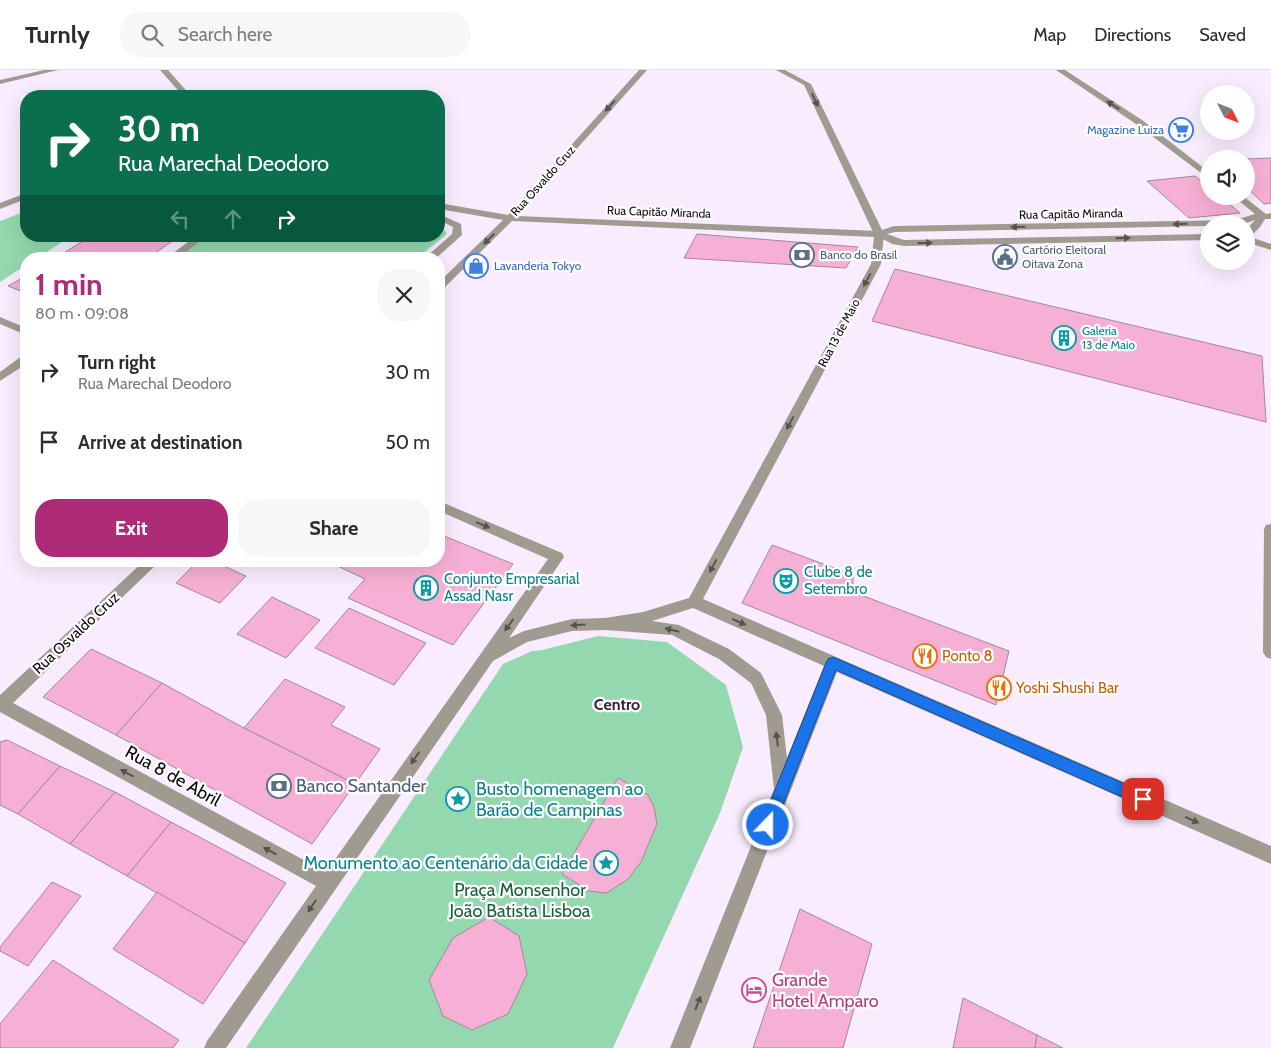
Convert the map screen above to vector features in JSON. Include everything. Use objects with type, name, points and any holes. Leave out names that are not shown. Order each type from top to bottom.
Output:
[{"type":"street","points":[[0,82],[54,70]]},
{"type":"street","points":[[164,70],[181,90]]},
{"type":"street","name":"Rua Osvaldo Cruz","points":[[445,281],[510,218],[643,70]]},
{"type":"street","name":"Rua 13 de Maio","points":[[694,602],[876,264],[878,234],[807,84],[780,70]]},
{"type":"street","points":[[1060,70],[1139,122],[1200,169]]},
{"type":"street","points":[[0,206],[20,198]]},
{"type":"street","points":[[1251,205],[1267,215],[1255,227]]},
{"type":"street","name":"Rua Capitão Miranda","points":[[445,207],[510,218],[878,234],[894,230],[1236,223],[1267,215]]},
{"type":"street","points":[[437,252],[457,234],[458,226],[445,220]]},
{"type":"street","name":"Rua Capitão Miranda","points":[[878,234],[904,244],[1200,238]]},
{"type":"street","points":[[1255,241],[1271,247]]},
{"type":"street","points":[[182,252],[194,242]]},
{"type":"street","points":[[0,320],[20,329]]},
{"type":"street","points":[[0,377],[20,363]]},
{"type":"street","points":[[214,1048],[557,557],[445,509]]},
{"type":"street","points":[[1271,529],[1271,652]]},
{"type":"street","name":"Rua Osvaldo Cruz","points":[[0,705],[147,567]]},
{"type":"street","points":[[605,624],[643,618],[694,602],[1271,855]]},
{"type":"street","points":[[484,659],[524,637],[572,625],[605,624],[674,629],[724,654],[756,678],[774,715],[783,788]]},
{"type":"street","points":[[680,1048],[833,663]]},
{"type":"street","name":"Rua 8 de Abril","points":[[0,705],[328,883]]},
{"type":"green space","points":[[20,213],[20,242],[62,242],[47,252],[20,252],[20,269],[0,282],[0,221]]},
{"type":"green space","points":[[194,242],[437,242],[425,252],[180,252]]},
{"type":"green space","name":"Praça Monsenhor João Batista Lisboa","points":[[598,636],[667,642],[726,685],[743,747],[720,813],[613,1048],[246,1048],[503,664],[532,651]]},
{"type":"building","points":[[1271,158],[1271,203],[1264,204],[1255,196],[1255,159]]},
{"type":"building","points":[[1195,176],[1200,180],[1200,205],[1231,205],[1240,213],[1200,215],[1200,217],[1189,218],[1147,181]]},
{"type":"building","points":[[697,234],[858,247],[846,268],[684,258]]},
{"type":"building","points":[[81,242],[171,242],[156,252],[65,252]]},
{"type":"building","name":"Galeria 13 de Maio","points":[[895,269],[1262,356],[1266,422],[872,321]]},
{"type":"building","points":[[20,279],[20,291],[8,286]]},
{"type":"building","name":"Conjunto Empresarial Assad Nasr","points":[[445,536],[513,564],[453,645],[348,598],[365,579],[340,567],[445,567]]},
{"type":"building","points":[[772,545],[853,575],[853,592],[1009,651],[996,705],[742,603]]},
{"type":"building","points":[[192,567],[226,567],[246,576],[220,603],[176,583]]},
{"type":"building","points":[[272,597],[320,620],[286,658],[237,634]]},
{"type":"building","points":[[349,608],[426,643],[394,685],[315,648]]},
{"type":"building","points":[[91,649],[162,683],[116,735],[43,697]]},
{"type":"building","points":[[285,679],[345,707],[331,725],[380,749],[355,784],[244,728]]},
{"type":"building","points":[[162,683],[244,728],[355,784],[312,844],[116,735]]},
{"type":"building","points":[[7,740],[60,766],[18,814],[0,805],[0,742]]},
{"type":"building","points":[[60,766],[115,792],[70,844],[18,814]]},
{"type":"building","points":[[618,778],[648,795],[654,807],[657,824],[641,862],[628,879],[607,893],[589,891],[562,874]]},
{"type":"building","points":[[115,792],[171,822],[127,876],[70,844]]},
{"type":"building","points":[[171,822],[286,883],[245,943],[127,876]]},
{"type":"building","points":[[52,882],[81,896],[28,966],[0,951],[0,947]]},
{"type":"building","points":[[157,892],[245,943],[203,1004],[113,949]]},
{"type":"building","name":"Grande Hotel Amparo","points":[[800,909],[872,944],[843,1048],[753,1048]]},
{"type":"building","points":[[489,917],[519,936],[527,974],[508,1014],[472,1030],[443,1016],[429,980],[453,938]]},
{"type":"building","points":[[53,960],[179,1040],[173,1048],[0,1048],[0,1024]]},
{"type":"building","points":[[963,998],[1037,1035],[1035,1048],[953,1048]]},
{"type":"building","points":[[1037,1035],[1063,1048],[1035,1048]]},
{"type":"place","name":"Magazine Luiza","points":[[1181,130]]},
{"type":"place","name":"Banco do Brasil","points":[[802,255]]},
{"type":"place","name":"Cartório Eleitoral Oitava Zona","points":[[1005,257]]},
{"type":"place","name":"Lavanderia Tokyo","points":[[476,266]]},
{"type":"place","name":"Galeria 13 de Maio","points":[[1064,338]]},
{"type":"place","name":"Clube 8 de Setembro","points":[[786,581]]},
{"type":"place","name":"Conjunto Empresarial Assad Nasr","points":[[426,588]]},
{"type":"place","name":"Ponto 8","points":[[925,656]]},
{"type":"place","name":"Yoshi Shushi Bar","points":[[999,688]]},
{"type":"place","name":"Banco Santander","points":[[279,786]]},
{"type":"place","name":"Busto homenagem ao Barão de Campinas","points":[[458,799]]},
{"type":"place","name":"Monumento ao Centenário da Cidade","points":[[606,863]]},
{"type":"place","name":"Grande Hotel Amparo","points":[[754,990]]},
{"type":"district","name":"Centro","points":[[617,704]]},
{"type":"route","points":[[768,825],[833,663],[1143,799]]}]
